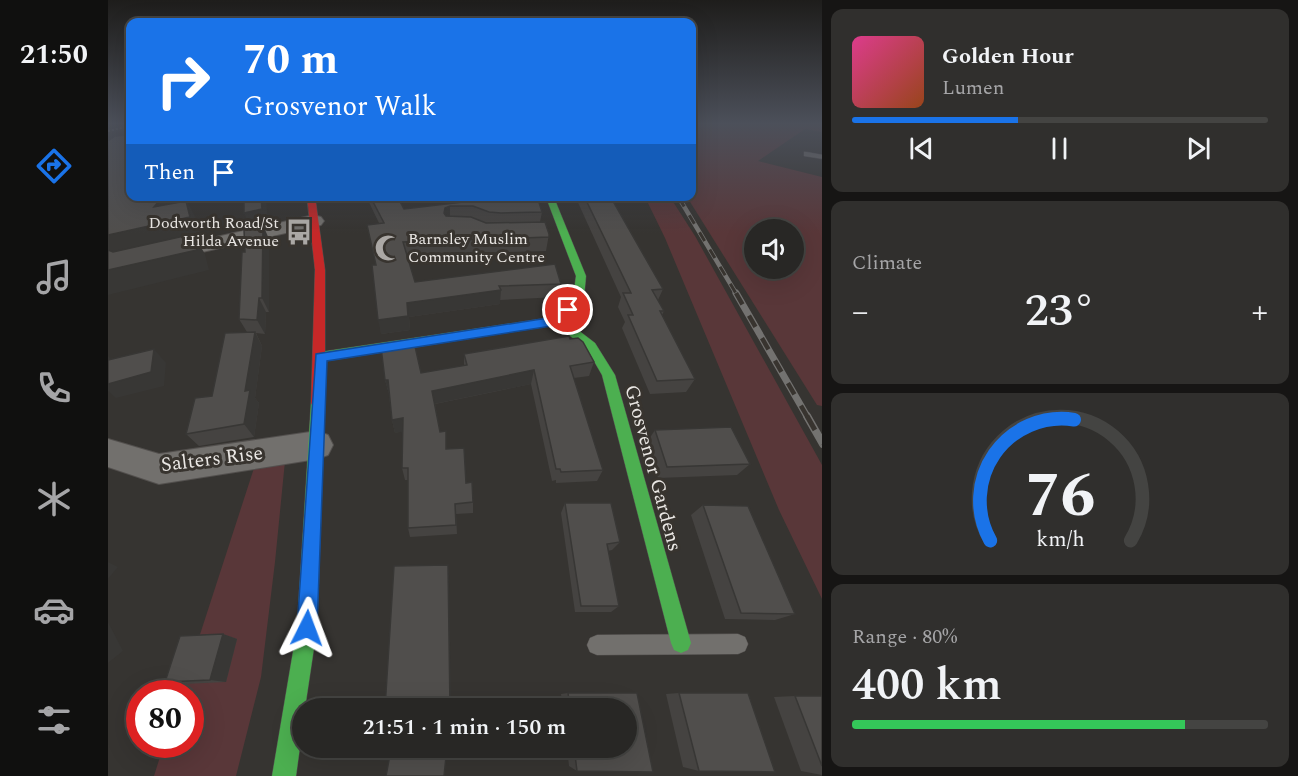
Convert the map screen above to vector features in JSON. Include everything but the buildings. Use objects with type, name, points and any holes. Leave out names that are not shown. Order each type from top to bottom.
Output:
[{"type":"main road","points":[[284,776],[307,628],[317,445],[320,270],[312,201]]},
{"type":"main road","points":[[320,357],[558,321],[578,298],[581,276],[557,230],[551,201]]},
{"type":"main road","name":"Grosvenor Gardens","points":[[558,321],[591,346],[608,375],[681,643]]},
{"type":"street","points":[[140,260],[314,221]]},
{"type":"street","name":"Salters Rise","points":[[108,453],[159,469],[317,445]]},
{"type":"lane","points":[[597,645],[738,644]]},
{"type":"shaded area","points":[[696,160],[759,160],[822,177],[822,406],[817,405],[690,201],[696,201]]},
{"type":"shaded area","points":[[647,201],[673,201],[695,236],[822,465],[822,599],[779,510],[665,238]]},
{"type":"shaded area","points":[[285,461],[261,677],[236,776],[154,776],[160,758],[204,758],[204,680],[185,680],[255,465]]},
{"type":"railway","points":[[681,201],[737,295]]},
{"type":"railway","points":[[736,293],[808,418]]},
{"type":"railway","points":[[807,416],[822,442]]},
{"type":"traffic: fast","points":[[320,357],[558,321],[578,298],[581,276],[551,201]]},
{"type":"traffic: fast","points":[[558,321],[591,346],[608,375],[681,643]]},
{"type":"traffic: fast","points":[[284,776],[307,628],[318,403]]},
{"type":"traffic: jam","points":[[312,201],[320,270],[318,403]]},
{"type":"place","name":"Dodworth Road/St Hilda Avenue","points":[[299,232]]},
{"type":"place","name":"Barnsley Muslim Community Centre","points":[[388,248]]},
{"type":"route","points":[[307,628],[320,357],[558,321],[568,310]]}]
